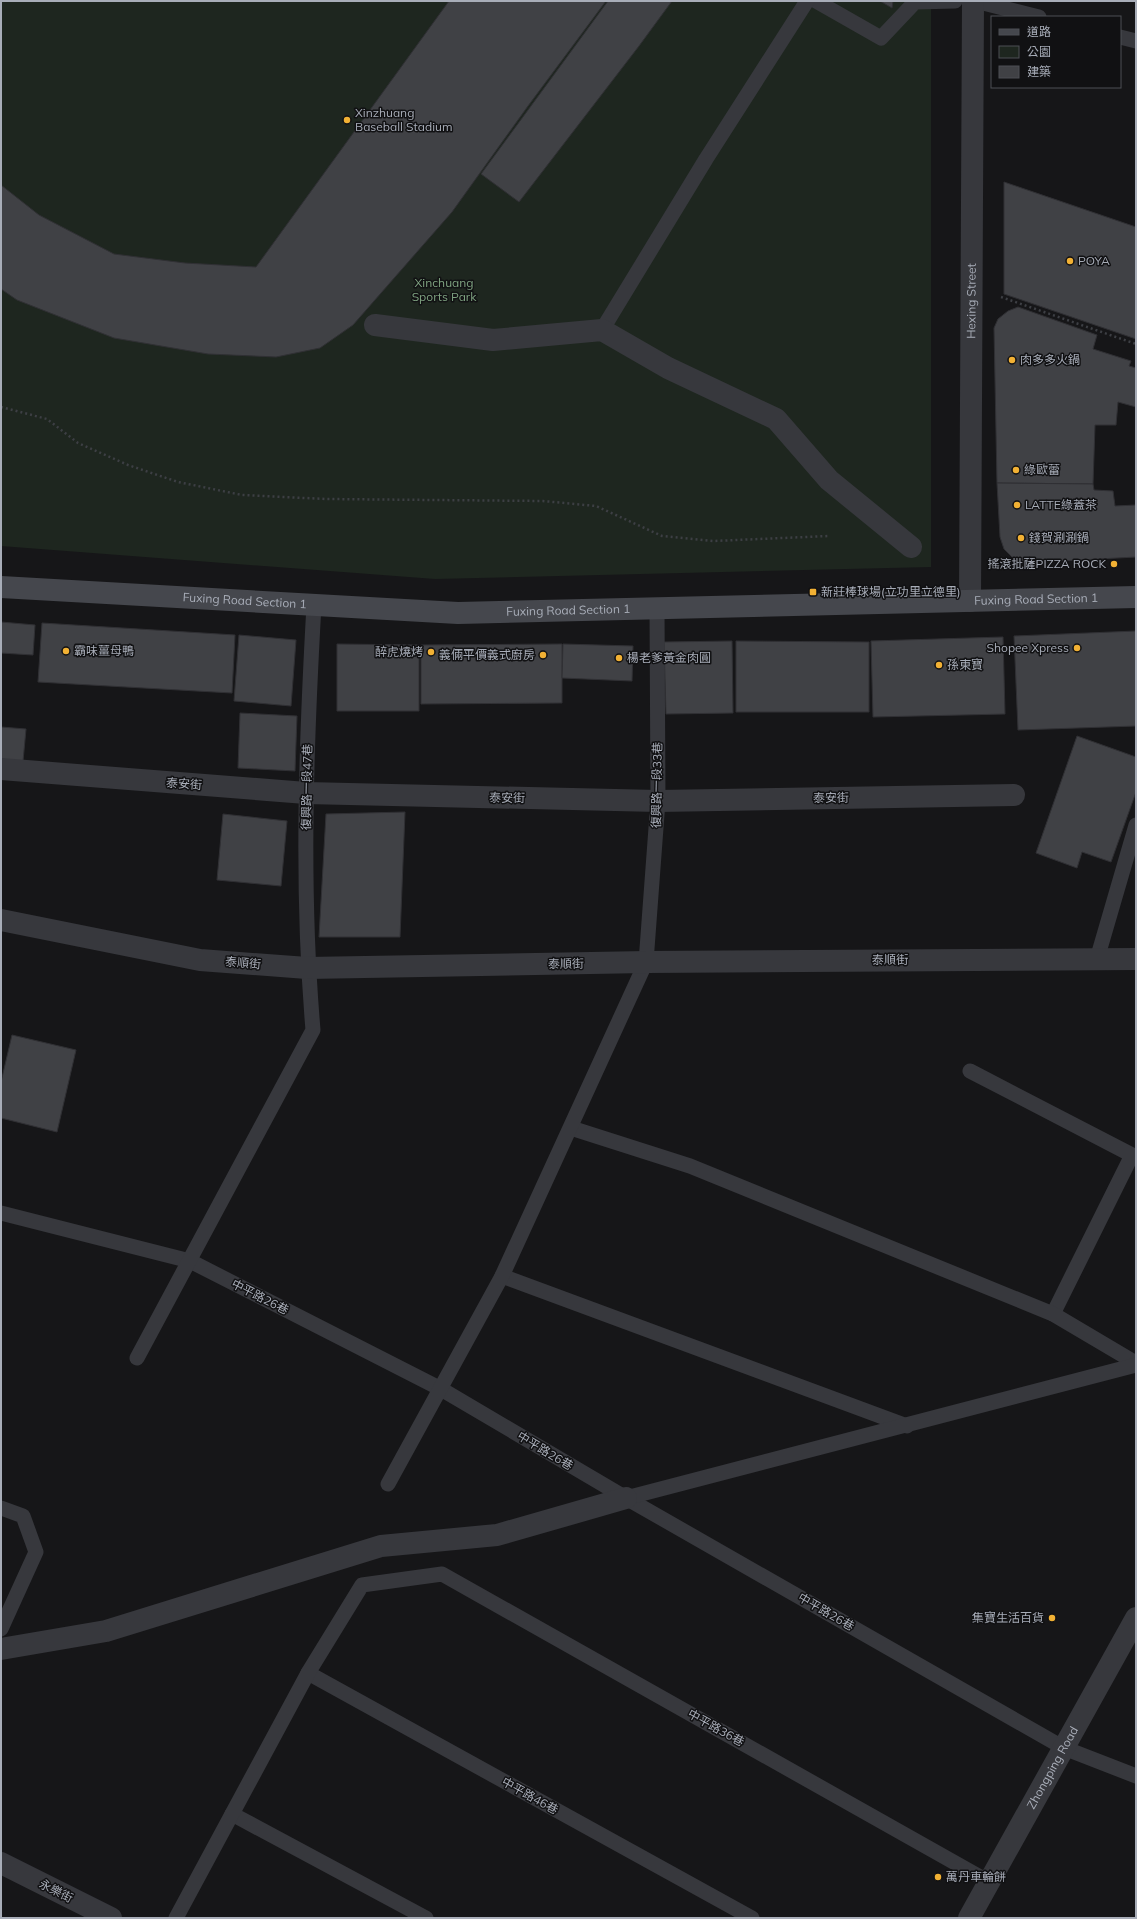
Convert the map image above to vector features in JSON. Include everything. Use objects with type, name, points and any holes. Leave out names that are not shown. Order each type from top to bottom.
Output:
[{"type":"street","name":"Hexing Street","points":[[970,601],[974,1]]},
{"type":"street","points":[[375,325],[493,340],[602,330],[668,368],[776,419],[829,480],[911,547]]},
{"type":"street","name":"Fuxing Road Section 1","points":[[1,586],[458,613],[1136,597]]},
{"type":"street","name":"泰安街","points":[[1,770],[306,793],[658,802],[1014,795]]},
{"type":"street","name":"泰順街","points":[[1,920],[200,960],[307,968],[646,962],[1136,959]]},
{"type":"street","points":[[1,1649],[106,1631],[381,1546],[497,1535],[626,1498]]},
{"type":"street","name":"Zhongping Road","points":[[969,1918],[1136,1620]]},
{"type":"street","name":"永樂街","points":[[1,1863],[111,1918]]},
{"type":"lane","points":[[602,330],[706,159],[807,1]]},
{"type":"lane","points":[[816,1],[881,38],[915,2],[955,1]]},
{"type":"lane","points":[[974,1],[1035,16]]},
{"type":"lane","points":[[1121,37],[1136,41]]},
{"type":"lane","name":"復興路一段47巷","points":[[137,1358],[312,1030],[307,968],[306,793],[314,605]]},
{"type":"lane","name":"復興路一段33巷","points":[[646,962],[658,802],[657,608]]},
{"type":"lane","points":[[1097,959],[1136,825]]},
{"type":"lane","points":[[388,1484],[502,1276],[646,962]]},
{"type":"lane","points":[[970,1071],[1132,1155],[1053,1314]]},
{"type":"lane","points":[[571,1128],[690,1166],[1053,1314],[1136,1364]]},
{"type":"lane","name":"中平路26巷","points":[[1,1213],[190,1260],[441,1389],[626,1498],[1064,1748],[1136,1776]]},
{"type":"lane","points":[[502,1276],[907,1426]]},
{"type":"lane","points":[[626,1498],[907,1426],[1136,1364]]},
{"type":"lane","points":[[1,1508],[23,1516],[36,1552],[1,1629]]},
{"type":"lane","name":"中平路36巷","points":[[308,1673],[362,1585],[442,1574],[989,1882]]},
{"type":"lane","points":[[176,1918],[308,1673]]},
{"type":"lane","name":"中平路46巷","points":[[308,1673],[752,1918]]},
{"type":"lane","points":[[232,1814],[426,1918]]},
{"type":"path","points":[[972,287],[1136,344]]},
{"type":"path","points":[[1,407],[47,419],[78,443],[128,465],[178,482],[242,495],[326,499],[543,501],[596,506],[662,536],[713,541],[830,536]]},
{"type":"green space","name":"Xinchuang Sports Park","points":[[1,1],[931,1],[931,567],[435,579],[1,546]]},
{"type":"building","points":[[449,1],[606,1],[452,212],[353,325],[320,348],[276,357],[208,354],[114,338],[17,300],[1,289],[1,185],[39,215],[114,254],[185,263],[256,267]]},
{"type":"building","points":[[608,1],[672,1],[519,202],[481,174]]},
{"type":"building","points":[[880,1],[893,1],[892,8]]},
{"type":"building","name":"POYA","points":[[1004,182],[1136,227],[1136,339],[1004,294]]},
{"type":"building","points":[[1018,307],[1097,335],[1093,349],[1131,361],[1129,366],[1136,368],[1136,407],[1118,402],[1116,425],[1095,425],[1093,484],[997,483],[994,328],[998,319],[1008,311]]},
{"type":"building","points":[[997,483],[1093,484],[1094,490],[1113,491],[1115,506],[1136,505],[1136,557],[1022,563],[1012,557],[1004,549],[1000,537]]},
{"type":"building","points":[[1,622],[35,625],[33,655],[1,653]]},
{"type":"building","points":[[42,623],[235,635],[232,693],[38,682]]},
{"type":"building","points":[[1136,631],[1136,726],[1018,730],[1014,636]]},
{"type":"building","points":[[239,635],[296,640],[291,706],[234,701]]},
{"type":"building","points":[[1003,637],[1005,714],[873,717],[871,641]]},
{"type":"building","points":[[732,641],[733,713],[666,714],[664,642]]},
{"type":"building","points":[[736,641],[869,642],[869,712],[736,712]]},
{"type":"building","points":[[337,644],[419,645],[419,711],[337,711]]},
{"type":"building","points":[[562,644],[562,703],[421,704],[421,645]]},
{"type":"building","points":[[563,644],[633,646],[632,681],[562,678]]},
{"type":"building","points":[[240,713],[297,716],[295,771],[238,768]]},
{"type":"building","points":[[1,727],[26,729],[23,761],[1,759]]},
{"type":"building","points":[[1077,736],[1136,757],[1136,792],[1111,862],[1082,852],[1077,868],[1036,853]]},
{"type":"building","points":[[405,812],[400,937],[319,937],[326,814]]},
{"type":"building","points":[[223,814],[287,821],[281,886],[217,880]]},
{"type":"building","points":[[12,1035],[76,1050],[57,1132],[1,1118],[1,1082]]},
{"type":"place","name":"Xinzhuang Baseball Stadium","points":[[347,120]]},
{"type":"place","name":"POYA","points":[[1070,261]]},
{"type":"place","name":"肉多多火鍋","points":[[1012,360]]},
{"type":"place","name":"綠歐蕾","points":[[1016,470]]},
{"type":"place","name":"LATTE綠蓋茶","points":[[1017,505]]},
{"type":"place","name":"錢賀涮涮鍋","points":[[1021,538]]},
{"type":"place","name":"搖滾批薩PIZZA ROCK","points":[[1114,564]]},
{"type":"place","name":"新莊棒球場(立功里立德里)","points":[[813,592]]},
{"type":"place","name":"Shopee Xpress","points":[[1077,648]]},
{"type":"place","name":"霸味薑母鴨","points":[[66,651]]},
{"type":"place","name":"醉虎燒烤","points":[[431,652]]},
{"type":"place","name":"義倆平價義式廚房","points":[[543,655]]},
{"type":"place","name":"楊老爹黃金肉圓","points":[[619,658]]},
{"type":"place","name":"孫東寶","points":[[939,665]]},
{"type":"place","name":"集寶生活百貨","points":[[1052,1618]]},
{"type":"place","name":"萬丹車輪餅","points":[[938,1877]]}]
